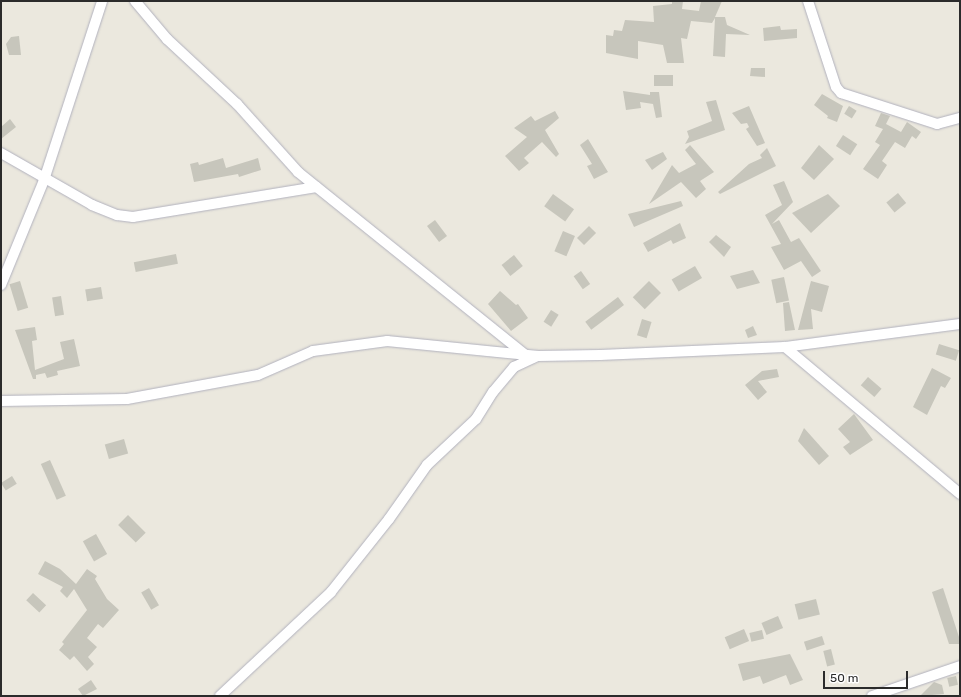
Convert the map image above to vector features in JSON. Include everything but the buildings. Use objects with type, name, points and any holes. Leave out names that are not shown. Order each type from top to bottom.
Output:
[{"type":"street","points":[[1,285],[44,180],[102,1]]},
{"type":"street","points":[[135,1],[167,39],[237,104],[298,172],[526,355]]},
{"type":"street","points":[[808,1],[836,87],[841,93],[937,124],[960,118]]},
{"type":"street","points":[[1,153],[44,180],[92,206],[116,215],[133,217],[317,187]]},
{"type":"street","points":[[1,401],[127,399],[258,374],[313,352],[387,341],[538,356],[785,347],[960,324]]},
{"type":"street","points":[[785,347],[960,494]]},
{"type":"street","points":[[220,696],[331,592],[380,532],[427,465],[476,420],[493,392],[514,367],[538,356]]},
{"type":"street","points":[[872,696],[960,666]]}]
